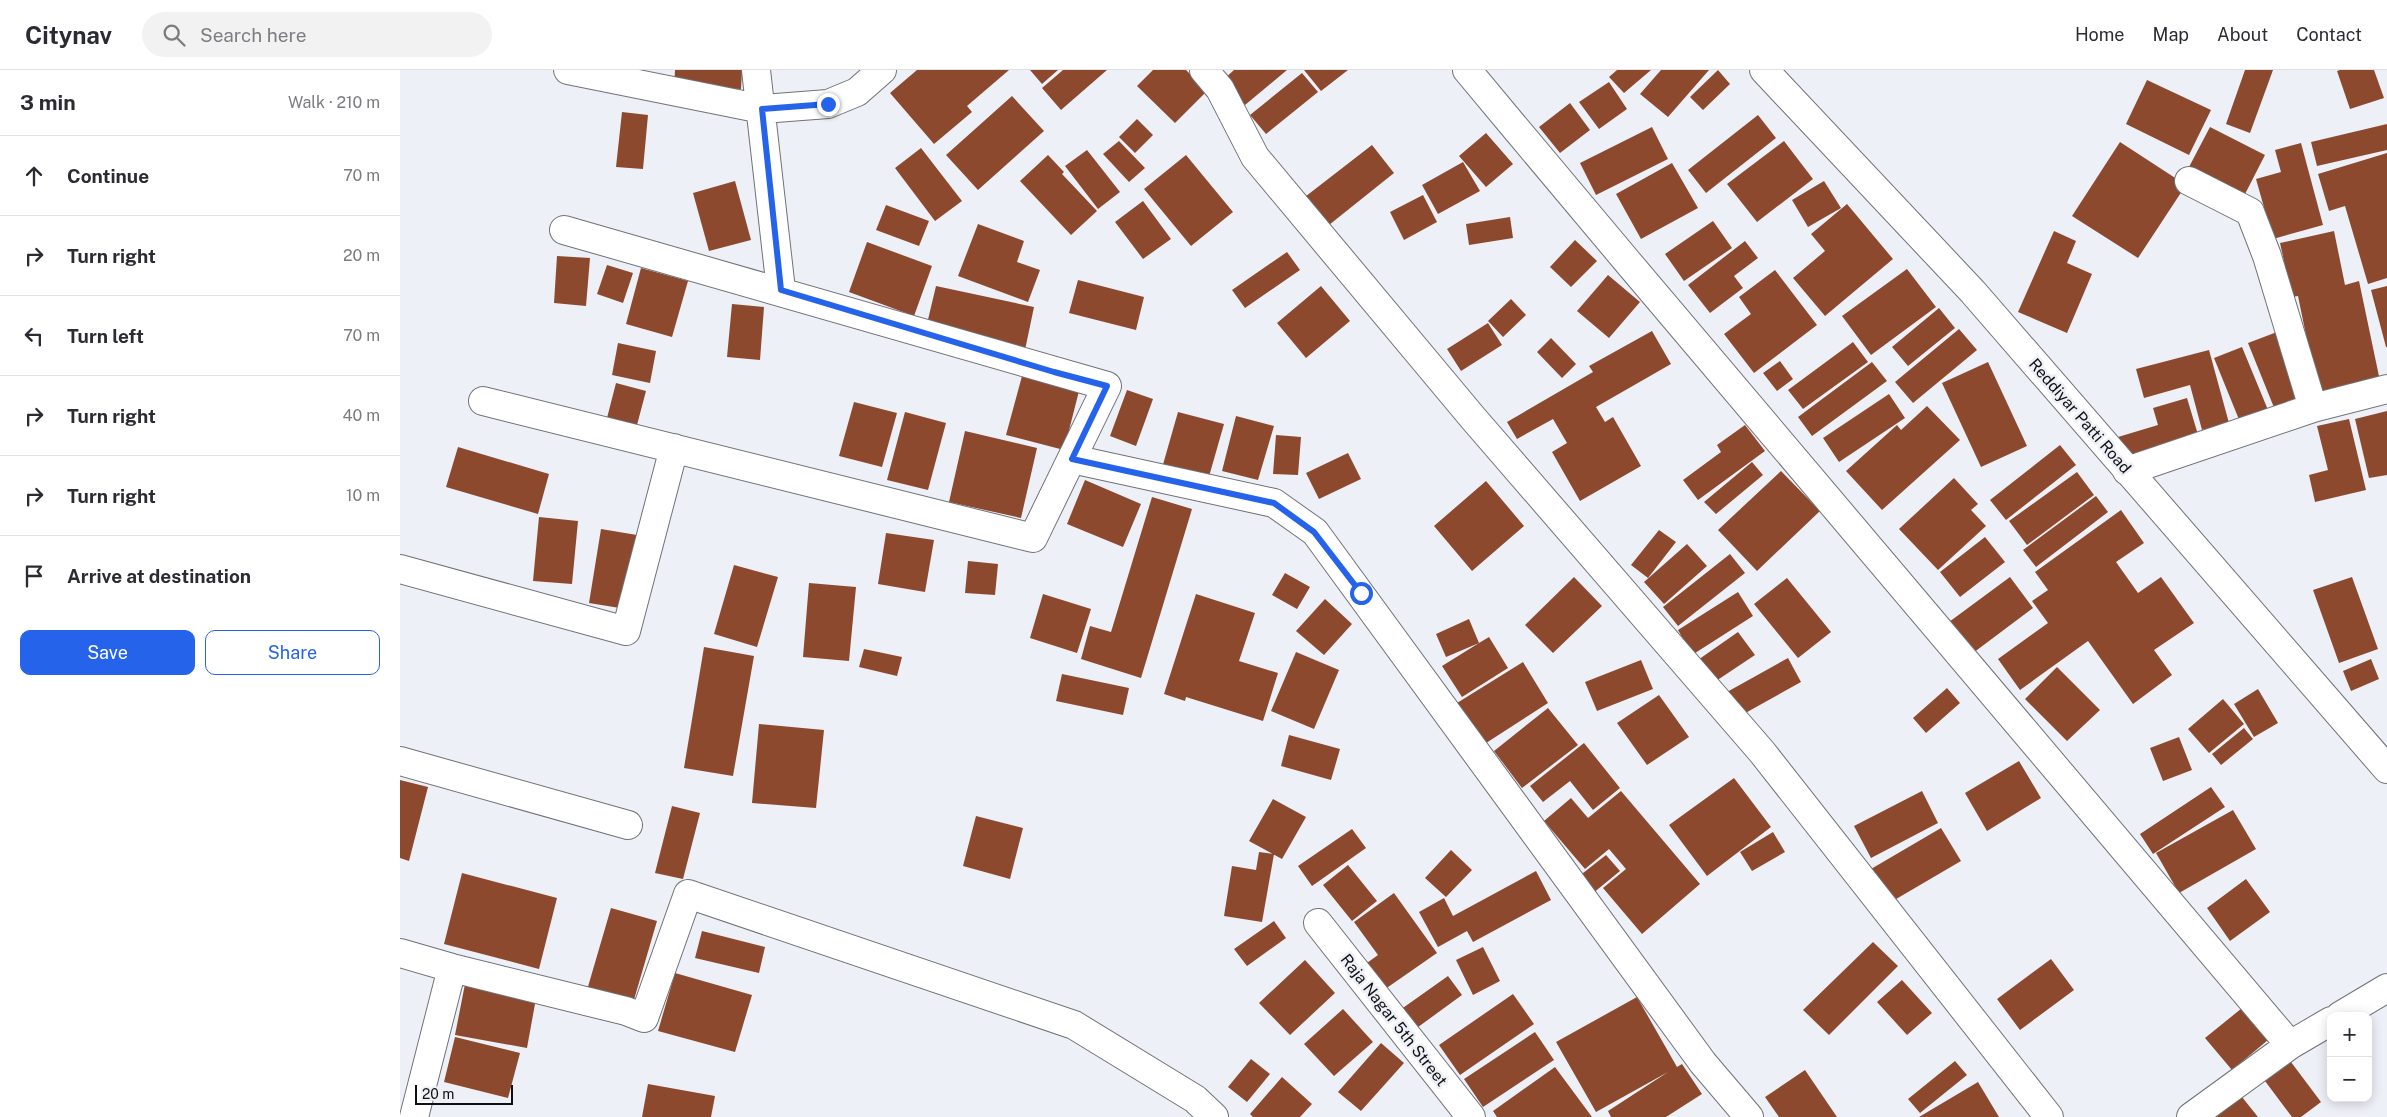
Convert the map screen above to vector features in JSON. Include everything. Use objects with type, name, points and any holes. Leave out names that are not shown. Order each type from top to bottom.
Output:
[{"type":"street","points":[[568,70],[762,109],[828,104],[857,92],[882,70]]},
{"type":"street","points":[[756,70],[762,109],[781,290]]},
{"type":"street","points":[[1204,70],[1220,89],[1255,157],[1473,418],[1762,752],[2048,1117]]},
{"type":"street","points":[[1467,70],[1665,309],[2038,744],[2290,1045]]},
{"type":"street","name":"Reddiyar Patti Road","points":[[1764,70],[1973,292],[2387,769]]},
{"type":"street","points":[[2188,181],[2250,212],[2267,256],[2313,408]]},
{"type":"street","points":[[483,401],[1033,538],[1107,386],[1054,372],[781,290],[564,230]]},
{"type":"street","points":[[2127,471],[2313,408],[2387,389]]},
{"type":"street","points":[[400,569],[626,631],[674,448]]},
{"type":"street","points":[[1072,459],[1274,503],[1314,532],[1703,1063],[1749,1117]]},
{"type":"street","points":[[400,761],[628,825]]},
{"type":"street","points":[[400,953],[452,968],[626,1011],[644,1018],[688,894],[1074,1025],[1195,1099],[1214,1117]]},
{"type":"street","name":"Raja Nagar 5th Street","points":[[1318,923],[1470,1117]]},
{"type":"street","points":[[414,1117],[452,968]]},
{"type":"street","points":[[2347,1012],[2387,988]]},
{"type":"street","points":[[2191,1117],[2290,1045],[2327,1023]]},
{"type":"building","points":[[675,70],[742,70],[741,89],[674,87]]},
{"type":"building","points":[[917,70],[1009,70],[967,106],[972,112],[934,144],[890,93]]},
{"type":"building","points":[[1030,70],[1058,70],[1042,84]]},
{"type":"building","points":[[1063,70],[1107,70],[1061,110],[1042,88]]},
{"type":"building","points":[[1153,70],[1186,70],[1207,91],[1175,123],[1137,86]]},
{"type":"building","points":[[1234,70],[1287,70],[1245,105],[1223,80]]},
{"type":"building","points":[[1304,70],[1348,70],[1321,91]]},
{"type":"building","points":[[1617,70],[1651,70],[1624,93],[1609,77]]},
{"type":"building","points":[[1661,70],[1709,70],[1668,117],[1640,94]]},
{"type":"building","points":[[1718,70],[1730,84],[1703,110],[1690,97]]},
{"type":"building","points":[[2245,70],[2273,70],[2250,133],[2226,124]]},
{"type":"building","points":[[2374,70],[2384,98],[2350,109],[2337,71]]},
{"type":"building","points":[[1302,73],[1318,92],[1266,134],[1250,115]]},
{"type":"building","points":[[2147,80],[2211,110],[2189,155],[2126,124]]},
{"type":"building","points":[[1609,82],[1627,109],[1599,129],[1579,102]]},
{"type":"building","points":[[1012,96],[1044,131],[978,190],[946,155]]},
{"type":"building","points":[[1570,103],[1590,130],[1560,153],[1539,127]]},
{"type":"building","points":[[622,112],[648,115],[643,169],[616,167]]},
{"type":"building","points":[[1758,115],[1776,138],[1706,193],[1688,170]]},
{"type":"building","points":[[1137,119],[1153,135],[1135,153],[1119,137]]},
{"type":"building","points":[[2387,124],[2387,150],[2317,166],[2311,142]]},
{"type":"building","points":[[1652,127],[1668,159],[1596,195],[1580,163]]},
{"type":"building","points":[[2210,127],[2265,155],[2244,196],[2189,167]]},
{"type":"building","points":[[1486,133],[1513,164],[1486,187],[1459,156]]},
{"type":"building","points":[[1119,141],[1145,168],[1129,182],[1103,154]]},
{"type":"building","points":[[1784,141],[1813,179],[1757,222],[1727,184]]},
{"type":"building","points":[[2120,142],[2186,185],[2138,258],[2072,216]]},
{"type":"building","points":[[2301,143],[2323,225],[2273,239],[2256,179],[2281,172],[2275,150]]},
{"type":"building","points":[[1372,145],[1394,173],[1324,229],[1301,200]]},
{"type":"building","points":[[921,148],[962,201],[935,221],[895,168]]},
{"type":"building","points":[[1087,150],[1120,192],[1098,209],[1065,166]]},
{"type":"building","points":[[2387,153],[2387,278],[2368,284],[2345,206],[2329,211],[2318,174]]},
{"type":"building","points":[[1048,155],[1064,172],[1062,174],[1097,211],[1071,235],[1020,181]]},
{"type":"building","points":[[1186,155],[1233,212],[1191,246],[1144,189]]},
{"type":"building","points":[[1463,162],[1480,191],[1438,214],[1422,185]]},
{"type":"building","points":[[1672,163],[1698,208],[1641,239],[1616,194]]},
{"type":"building","points":[[735,181],[751,240],[709,251],[693,193]]},
{"type":"building","points":[[1824,181],[1841,208],[1808,227],[1792,200]]},
{"type":"building","points":[[1423,195],[1437,222],[1404,240],[1390,212]]},
{"type":"building","points":[[1143,201],[1171,239],[1143,259],[1115,222]]},
{"type":"building","points":[[1847,204],[1893,259],[1825,316],[1793,278],[1825,251],[1811,234]]},
{"type":"building","points":[[886,205],[929,221],[919,246],[876,230]]},
{"type":"building","points":[[1510,217],[1513,238],[1469,245],[1466,224]]},
{"type":"building","points":[[1713,221],[1732,248],[1684,281],[1665,254]]},
{"type":"building","points":[[978,224],[1024,241],[1017,262],[1040,270],[1028,302],[958,276]]},
{"type":"building","points":[[2054,231],[2076,241],[2067,263],[2092,274],[2067,333],[2018,312]]},
{"type":"building","points":[[2334,231],[2345,285],[2359,281],[2380,381],[2318,394],[2298,296],[2292,297],[2280,243]]},
{"type":"building","points":[[1575,240],[1597,261],[1571,287],[1550,267]]},
{"type":"building","points":[[1745,241],[1758,258],[1734,276],[1743,288],[1710,313],[1688,285]]},
{"type":"building","points":[[867,242],[932,266],[914,316],[849,292]]},
{"type":"building","points":[[1287,252],[1300,270],[1245,308],[1232,290]]},
{"type":"building","points":[[557,256],[590,258],[586,306],[554,303]]},
{"type":"building","points":[[607,265],[633,273],[623,303],[597,294]]},
{"type":"building","points":[[641,268],[688,281],[672,337],[626,324]]},
{"type":"building","points":[[1907,269],[1936,307],[1871,355],[1842,316]]},
{"type":"building","points":[[1775,270],[1817,325],[1754,373],[1724,334],[1751,314],[1739,297]]},
{"type":"building","points":[[1608,275],[1640,302],[1609,338],[1577,311]]},
{"type":"building","points":[[1078,280],[1144,297],[1136,330],[1069,313]]},
{"type":"building","points":[[936,286],[1034,307],[1025,350],[926,328]]},
{"type":"building","points":[[1321,286],[1350,321],[1306,358],[1277,323]]},
{"type":"building","points":[[2387,286],[2387,347],[2386,347],[2371,290]]},
{"type":"building","points":[[1511,299],[1526,315],[1503,337],[1488,321]]},
{"type":"building","points":[[732,304],[764,307],[760,360],[727,357]]},
{"type":"building","points":[[1939,308],[1955,328],[1908,366],[1892,347]]},
{"type":"building","points":[[1488,323],[1502,345],[1461,371],[1447,349]]},
{"type":"building","points":[[1959,329],[1977,350],[1913,403],[1895,382]]},
{"type":"building","points":[[1652,331],[1671,364],[1596,407],[1605,422],[1613,417],[1641,466],[1580,501],[1552,452],[1567,443],[1553,419],[1517,439],[1507,422],[1593,372],[1589,366]]},
{"type":"building","points":[[2277,332],[2305,398],[2275,410],[2248,343]]},
{"type":"building","points":[[1551,338],[1576,364],[1562,378],[1537,352]]},
{"type":"building","points":[[1853,342],[1868,362],[1803,409],[1788,390]]},
{"type":"building","points":[[618,343],[656,351],[650,383],[612,375]]},
{"type":"building","points":[[2242,347],[2268,410],[2240,422],[2214,358]]},
{"type":"building","points":[[2209,350],[2229,423],[2202,430],[2190,385],[2144,398],[2136,369]]},
{"type":"building","points":[[1780,361],[1793,379],[1777,391],[1763,373]]},
{"type":"building","points":[[1872,362],[1887,381],[1812,436],[1798,417]]},
{"type":"building","points":[[1988,362],[2027,446],[1981,467],[1942,383]]},
{"type":"building","points":[[1022,376],[1079,391],[1064,450],[1006,435]]},
{"type":"building","points":[[616,383],[646,391],[637,425],[607,418]]},
{"type":"building","points":[[1127,390],[1153,399],[1136,446],[1110,436]]},
{"type":"building","points":[[1889,394],[1905,418],[1839,462],[1823,438]]},
{"type":"building","points":[[2187,398],[2199,438],[2126,460],[2118,437],[2158,425],[2153,408]]},
{"type":"building","points":[[854,402],[897,413],[882,467],[839,456]]},
{"type":"building","points":[[1927,406],[1960,440],[1882,510],[1846,471],[1897,425],[1901,430]]},
{"type":"building","points":[[2387,411],[2387,475],[2369,478],[2355,419]]},
{"type":"building","points":[[905,412],[946,423],[928,490],[887,480]]},
{"type":"building","points":[[1178,412],[1224,424],[1208,480],[1162,468]]},
{"type":"building","points":[[1236,416],[1274,426],[1258,480],[1222,471]]},
{"type":"building","points":[[2349,419],[2366,490],[2315,502],[2309,475],[2328,470],[2317,426]]},
{"type":"building","points":[[1745,425],[1765,451],[1698,500],[1683,480],[1721,452],[1717,445]]},
{"type":"building","points":[[965,431],[1037,448],[1021,518],[949,502]]},
{"type":"building","points":[[1276,435],[1301,437],[1298,475],[1273,474]]},
{"type":"building","points":[[2060,445],[2076,465],[2006,520],[1990,500]]},
{"type":"building","points":[[458,447],[549,474],[538,514],[446,487]]},
{"type":"building","points":[[1348,453],[1361,479],[1319,499],[1306,473]]},
{"type":"building","points":[[1752,462],[1763,475],[1716,514],[1704,502]]},
{"type":"building","points":[[1781,471],[1820,511],[1757,571],[1718,530]]},
{"type":"building","points":[[2077,472],[2094,495],[2027,545],[2009,521]]},
{"type":"building","points":[[1954,478],[1978,504],[1971,510],[1986,526],[1938,570],[1899,529]]},
{"type":"building","points":[[1085,480],[1141,504],[1123,547],[1067,524]]},
{"type":"building","points":[[1486,481],[1524,526],[1472,571],[1434,526]]},
{"type":"building","points":[[2096,496],[2108,512],[2036,567],[2023,550]]},
{"type":"building","points":[[1152,497],[1192,509],[1141,678],[1081,659],[1090,626],[1111,632]]},
{"type":"building","points":[[2121,510],[2144,543],[2116,562],[2138,593],[2161,577],[2194,623],[2154,650],[2172,675],[2133,704],[2088,641],[2020,690],[1998,659],[2048,623],[2032,601],[2048,590],[2035,572]]},
{"type":"building","points":[[539,517],[578,521],[572,584],[533,581]]},
{"type":"building","points":[[601,529],[637,535],[626,609],[589,603]]},
{"type":"building","points":[[1659,530],[1676,542],[1648,578],[1631,565]]},
{"type":"building","points":[[886,533],[934,540],[925,592],[878,584]]},
{"type":"building","points":[[1985,537],[2005,562],[1960,597],[1940,572]]},
{"type":"building","points":[[1687,544],[1707,566],[1664,604],[1644,582]]},
{"type":"building","points":[[1730,554],[1745,573],[1678,626],[1663,607]]},
{"type":"building","points":[[968,561],[998,564],[995,595],[965,593]]},
{"type":"building","points":[[734,565],[778,577],[757,647],[714,634]]},
{"type":"building","points":[[1285,573],[1310,587],[1297,609],[1272,595]]},
{"type":"building","points":[[1574,577],[1602,606],[1553,653],[1525,625]]},
{"type":"building","points":[[2010,577],[2033,608],[1973,653],[1949,622]]},
{"type":"building","points":[[2352,577],[2378,649],[2339,663],[2313,590]]},
{"type":"building","points":[[1787,578],[1831,632],[1798,658],[1754,604]]},
{"type":"building","points":[[809,583],[856,587],[849,661],[803,657]]},
{"type":"building","points":[[1738,592],[1753,616],[1692,655],[1678,630]]},
{"type":"building","points":[[1043,594],[1091,609],[1077,653],[1030,638]]},
{"type":"building","points":[[1196,594],[1255,613],[1239,661],[1278,673],[1263,721],[1186,697],[1185,701],[1164,694]]},
{"type":"building","points":[[1325,599],[1352,624],[1324,655],[1296,631]]},
{"type":"building","points":[[1469,619],[1479,643],[1446,657],[1436,634]]},
{"type":"building","points":[[1738,632],[1755,655],[1710,685],[1695,662]]},
{"type":"building","points":[[1489,637],[1508,668],[1462,697],[1442,666]]},
{"type":"building","points":[[704,647],[754,656],[733,776],[684,768]]},
{"type":"building","points":[[864,649],[902,657],[897,676],[859,667]]},
{"type":"building","points":[[1296,652],[1339,670],[1314,729],[1271,711]]},
{"type":"building","points":[[1788,658],[1801,682],[1740,716],[1727,692]]},
{"type":"building","points":[[2371,659],[2379,679],[2351,691],[2343,671]]},
{"type":"building","points":[[1641,660],[1653,689],[1597,711],[1585,682]]},
{"type":"building","points":[[1523,662],[1548,703],[1483,745],[1457,703]]},
{"type":"building","points":[[2057,667],[2100,710],[2067,741],[2025,699]]},
{"type":"building","points":[[1062,674],[1129,688],[1123,715],[1056,701]]},
{"type":"building","points":[[1947,688],[1960,703],[1926,733],[1913,718]]},
{"type":"building","points":[[2258,689],[2278,723],[2254,737],[2234,704]]},
{"type":"building","points":[[1659,695],[1689,737],[1647,765],[1617,723]]},
{"type":"building","points":[[2223,699],[2244,724],[2209,753],[2188,729]]},
{"type":"building","points":[[1548,708],[1578,745],[1522,788],[1494,751]]},
{"type":"building","points":[[759,724],[824,730],[816,808],[752,803]]},
{"type":"building","points":[[2244,728],[2253,739],[2221,765],[2212,754]]},
{"type":"building","points":[[1289,735],[1340,749],[1331,780],[1281,766]]},
{"type":"building","points":[[2179,737],[2192,770],[2163,781],[2150,748]]},
{"type":"building","points":[[1584,743],[1620,788],[1593,810],[1570,781],[1543,802],[1530,786]]},
{"type":"building","points":[[2019,761],[2041,798],[1987,831],[1965,793]]},
{"type":"building","points":[[1734,778],[1771,827],[1707,876],[1669,825]]},
{"type":"building","points":[[400,780],[428,787],[409,861],[400,858]]},
{"type":"building","points":[[2211,787],[2225,807],[2153,854],[2140,834]]},
{"type":"building","points":[[1621,791],[1700,884],[1642,934],[1603,888],[1626,869],[1609,849],[1585,869],[1544,821],[1571,798],[1588,818]]},
{"type":"building","points":[[1922,791],[1938,823],[1871,858],[1854,826]]},
{"type":"building","points":[[1273,799],[1306,817],[1282,859],[1249,841]]},
{"type":"building","points":[[672,806],[700,813],[683,879],[655,873]]},
{"type":"building","points":[[2233,810],[2256,849],[2179,893],[2156,853]]},
{"type":"building","points":[[976,816],[1023,828],[1010,879],[963,866]]},
{"type":"building","points":[[1941,828],[1961,861],[1891,902],[1871,869]]},
{"type":"building","points":[[1352,829],[1366,848],[1312,886],[1298,866]]},
{"type":"building","points":[[1773,832],[1785,852],[1752,871],[1740,852]]},
{"type":"building","points":[[1451,850],[1472,870],[1446,897],[1425,878]]},
{"type":"building","points":[[1259,852],[1274,854],[1262,922],[1224,916],[1232,866],[1256,870]]},
{"type":"building","points":[[1606,855],[1620,871],[1592,894],[1578,877]]},
{"type":"building","points":[[1348,865],[1377,901],[1352,921],[1323,885]]},
{"type":"building","points":[[1536,871],[1551,900],[1473,942],[1467,931],[1438,947],[1419,912],[1444,898],[1453,916]]},
{"type":"building","points":[[462,873],[557,898],[539,969],[444,944]]},
{"type":"building","points":[[2246,879],[2270,912],[2230,941],[2207,908]]},
{"type":"building","points":[[1394,893],[1437,953],[1378,994],[1360,968],[1378,955],[1354,922]]},
{"type":"building","points":[[611,908],[657,921],[633,1003],[587,990]]},
{"type":"building","points":[[1274,921],[1286,938],[1247,966],[1234,949]]},
{"type":"building","points":[[702,931],[765,947],[759,973],[695,958]]},
{"type":"building","points":[[1873,942],[1898,966],[1829,1035],[1803,1010]]},
{"type":"building","points":[[1483,947],[1500,981],[1473,995],[1456,960]]},
{"type":"building","points":[[2051,959],[2074,990],[2020,1030],[1997,999]]},
{"type":"building","points":[[1305,960],[1335,993],[1290,1035],[1259,1003]]},
{"type":"building","points":[[675,973],[752,995],[735,1052],[658,1031]]},
{"type":"building","points":[[1448,976],[1462,995],[1414,1030],[1400,1010]]},
{"type":"building","points":[[466,979],[537,993],[527,1048],[455,1035]]},
{"type":"building","points":[[1902,980],[1932,1013],[1907,1035],[1877,1002]]},
{"type":"building","points":[[1513,994],[1534,1024],[1460,1075],[1439,1045]]},
{"type":"building","points":[[1637,997],[1677,1067],[1682,1064],[1702,1094],[1666,1117],[1611,1117],[1608,1111],[1668,1072],[1596,1112],[1556,1042]]},
{"type":"building","points":[[2247,1004],[2274,1035],[2232,1070],[2205,1038]]},
{"type":"building","points":[[1343,1009],[1373,1042],[1334,1076],[1304,1044]]},
{"type":"building","points":[[1535,1032],[1554,1060],[1483,1107],[1464,1079]]},
{"type":"building","points":[[455,1037],[520,1053],[508,1098],[444,1082]]},
{"type":"building","points":[[1381,1043],[1404,1063],[1361,1111],[1338,1092]]},
{"type":"building","points":[[1251,1059],[1270,1074],[1247,1102],[1228,1087]]},
{"type":"building","points":[[1955,1061],[1967,1075],[1920,1113],[1908,1099]]},
{"type":"building","points":[[2291,1062],[2321,1102],[2301,1117],[2292,1117],[2265,1081]]},
{"type":"building","points":[[1555,1067],[1592,1117],[1497,1117],[1493,1111]]},
{"type":"building","points":[[1805,1070],[1837,1117],[1779,1117],[1765,1097]]},
{"type":"building","points":[[1282,1077],[1312,1104],[1300,1117],[1253,1117],[1250,1114]]},
{"type":"building","points":[[1978,1082],[1999,1117],[1919,1117]]},
{"type":"building","points":[[648,1084],[715,1096],[711,1117],[642,1117]]},
{"type":"building","points":[[2242,1097],[2258,1117],[2216,1117]]},
{"type":"route","points":[[828,104],[762,109],[781,290],[1054,372],[1107,386],[1072,459],[1274,503],[1314,532],[1361,593]]}]
